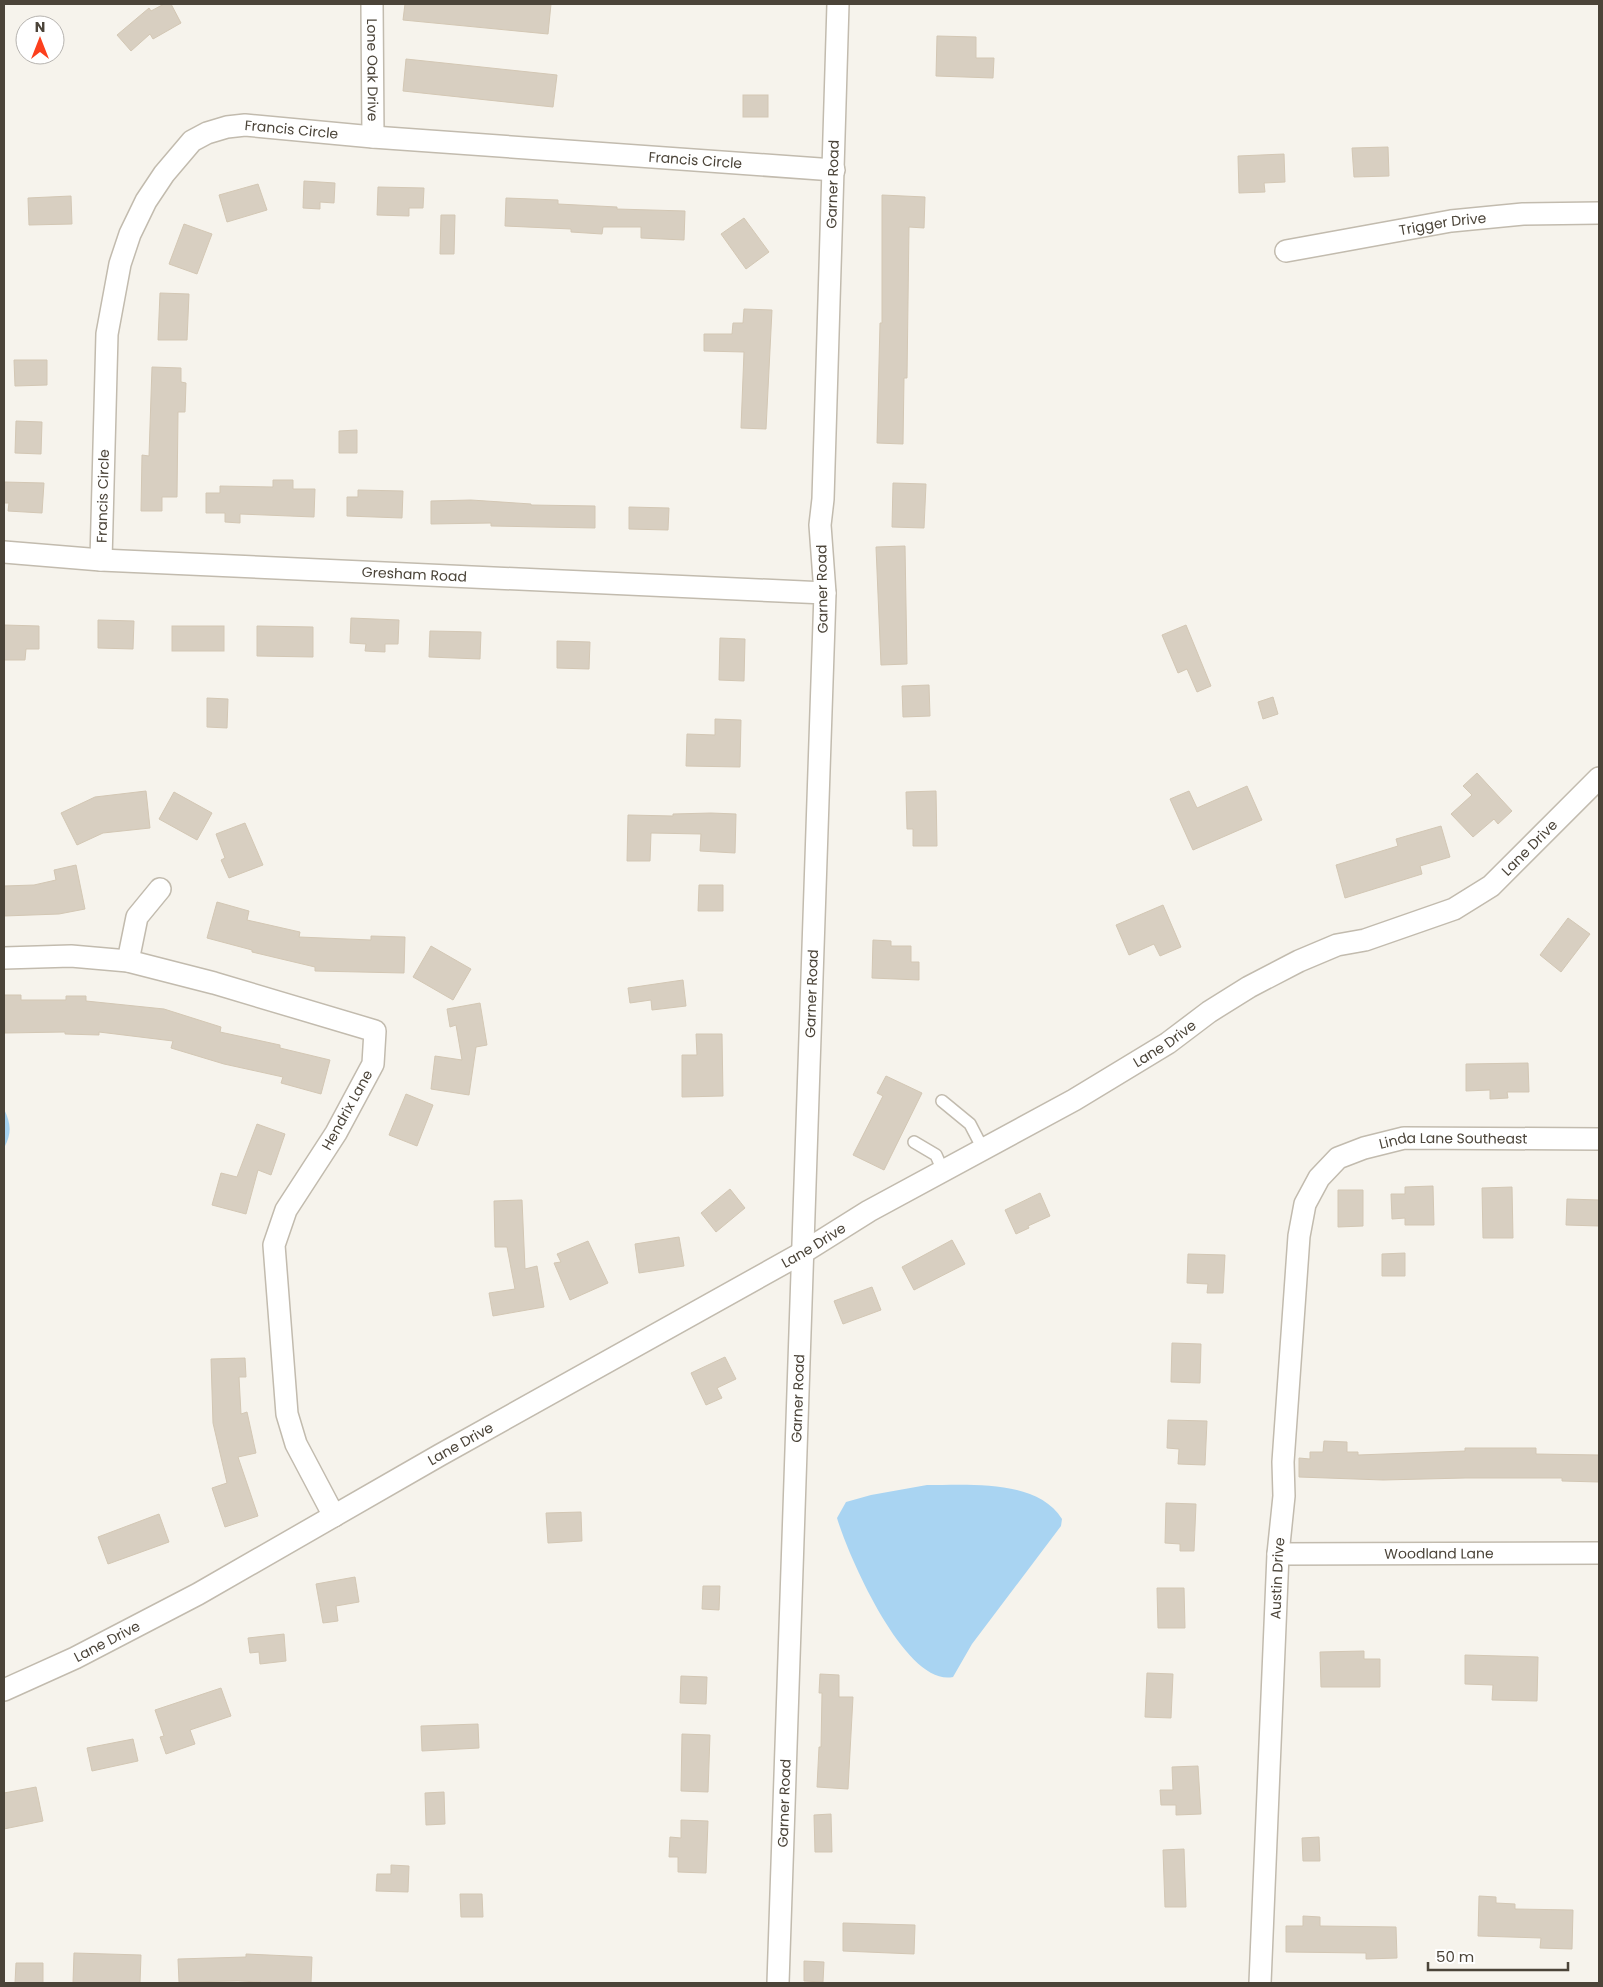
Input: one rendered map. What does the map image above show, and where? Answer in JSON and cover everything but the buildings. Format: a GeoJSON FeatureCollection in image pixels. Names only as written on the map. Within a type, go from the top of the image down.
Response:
{"type":"FeatureCollection","features":[{"type":"Feature","properties":{"kind":"street","name":"Lone Oak Drive"},"geometry":{"type":"LineString","coordinates":[[372,4],[373,137]]}},
{"type":"Feature","properties":{"kind":"street","name":"Garner Road"},"geometry":{"type":"LineString","coordinates":[[778,1983],[825,593],[820,525],[824,499],[838,4]]}},
{"type":"Feature","properties":{"kind":"street","name":"Francis Circle"},"geometry":{"type":"LineString","coordinates":[[101,560],[107,334],[120,264],[130,234],[146,201],[182,152],[192,141],[207,132],[245,125],[373,137],[834,170]]}},
{"type":"Feature","properties":{"kind":"street","name":"Trigger Drive"},"geometry":{"type":"LineString","coordinates":[[1286,251],[1451,221],[1523,214],[1599,213]]}},
{"type":"Feature","properties":{"kind":"street","name":"Gresham Road"},"geometry":{"type":"LineString","coordinates":[[4,552],[101,560],[825,593]]}},
{"type":"Feature","properties":{"kind":"street","name":"Lane Drive"},"geometry":{"type":"LineString","coordinates":[[4,1690],[75,1658],[180,1604],[802,1253],[869,1211],[1074,1100],[1168,1043],[1209,1012],[1299,961],[1337,946],[1365,940],[1454,909],[1491,886],[1599,778]]}},
{"type":"Feature","properties":{"kind":"street"},"geometry":{"type":"LineString","coordinates":[[128,961],[137,918],[160,888]]}},
{"type":"Feature","properties":{"kind":"street","name":"Hendrix Lane"},"geometry":{"type":"LineString","coordinates":[[4,958],[71,956],[128,961],[214,983],[375,1031],[373,1064],[336,1133],[286,1210],[274,1245],[287,1414],[296,1444],[334,1516]]}},
{"type":"Feature","properties":{"kind":"street","name":"Linda Lane Southeast"},"geometry":{"type":"LineString","coordinates":[[1319,1178],[1338,1158],[1364,1148],[1404,1138],[1599,1139]]}},
{"type":"Feature","properties":{"kind":"street","name":"Austin Drive"},"geometry":{"type":"LineString","coordinates":[[1260,1983],[1278,1554],[1284,1496],[1283,1462],[1299,1236],[1305,1204],[1319,1178]]}},
{"type":"Feature","properties":{"kind":"street","name":"Woodland Lane"},"geometry":{"type":"LineString","coordinates":[[1278,1554],[1599,1553]]}},
{"type":"Feature","properties":{"kind":"lane"},"geometry":{"type":"LineString","coordinates":[[942,1101],[970,1124],[983,1149]]}},
{"type":"Feature","properties":{"kind":"lane"},"geometry":{"type":"LineString","coordinates":[[914,1142],[936,1155],[943,1170]]}},
{"type":"Feature","properties":{"kind":"water"},"geometry":{"type":"Polygon","coordinates":[[[4,1109],[10,1128],[4,1148],[4,1109]]]}},
{"type":"Feature","properties":{"kind":"water"},"geometry":{"type":"Polygon","coordinates":[[[927,1485],[982,1485],[1019,1491],[1036,1497],[1051,1506],[1062,1519],[1061,1526],[972,1644],[953,1677],[935,1675],[916,1662],[898,1641],[866,1587],[853,1560],[837,1518],[846,1502],[871,1495],[927,1485]]]}}]}
